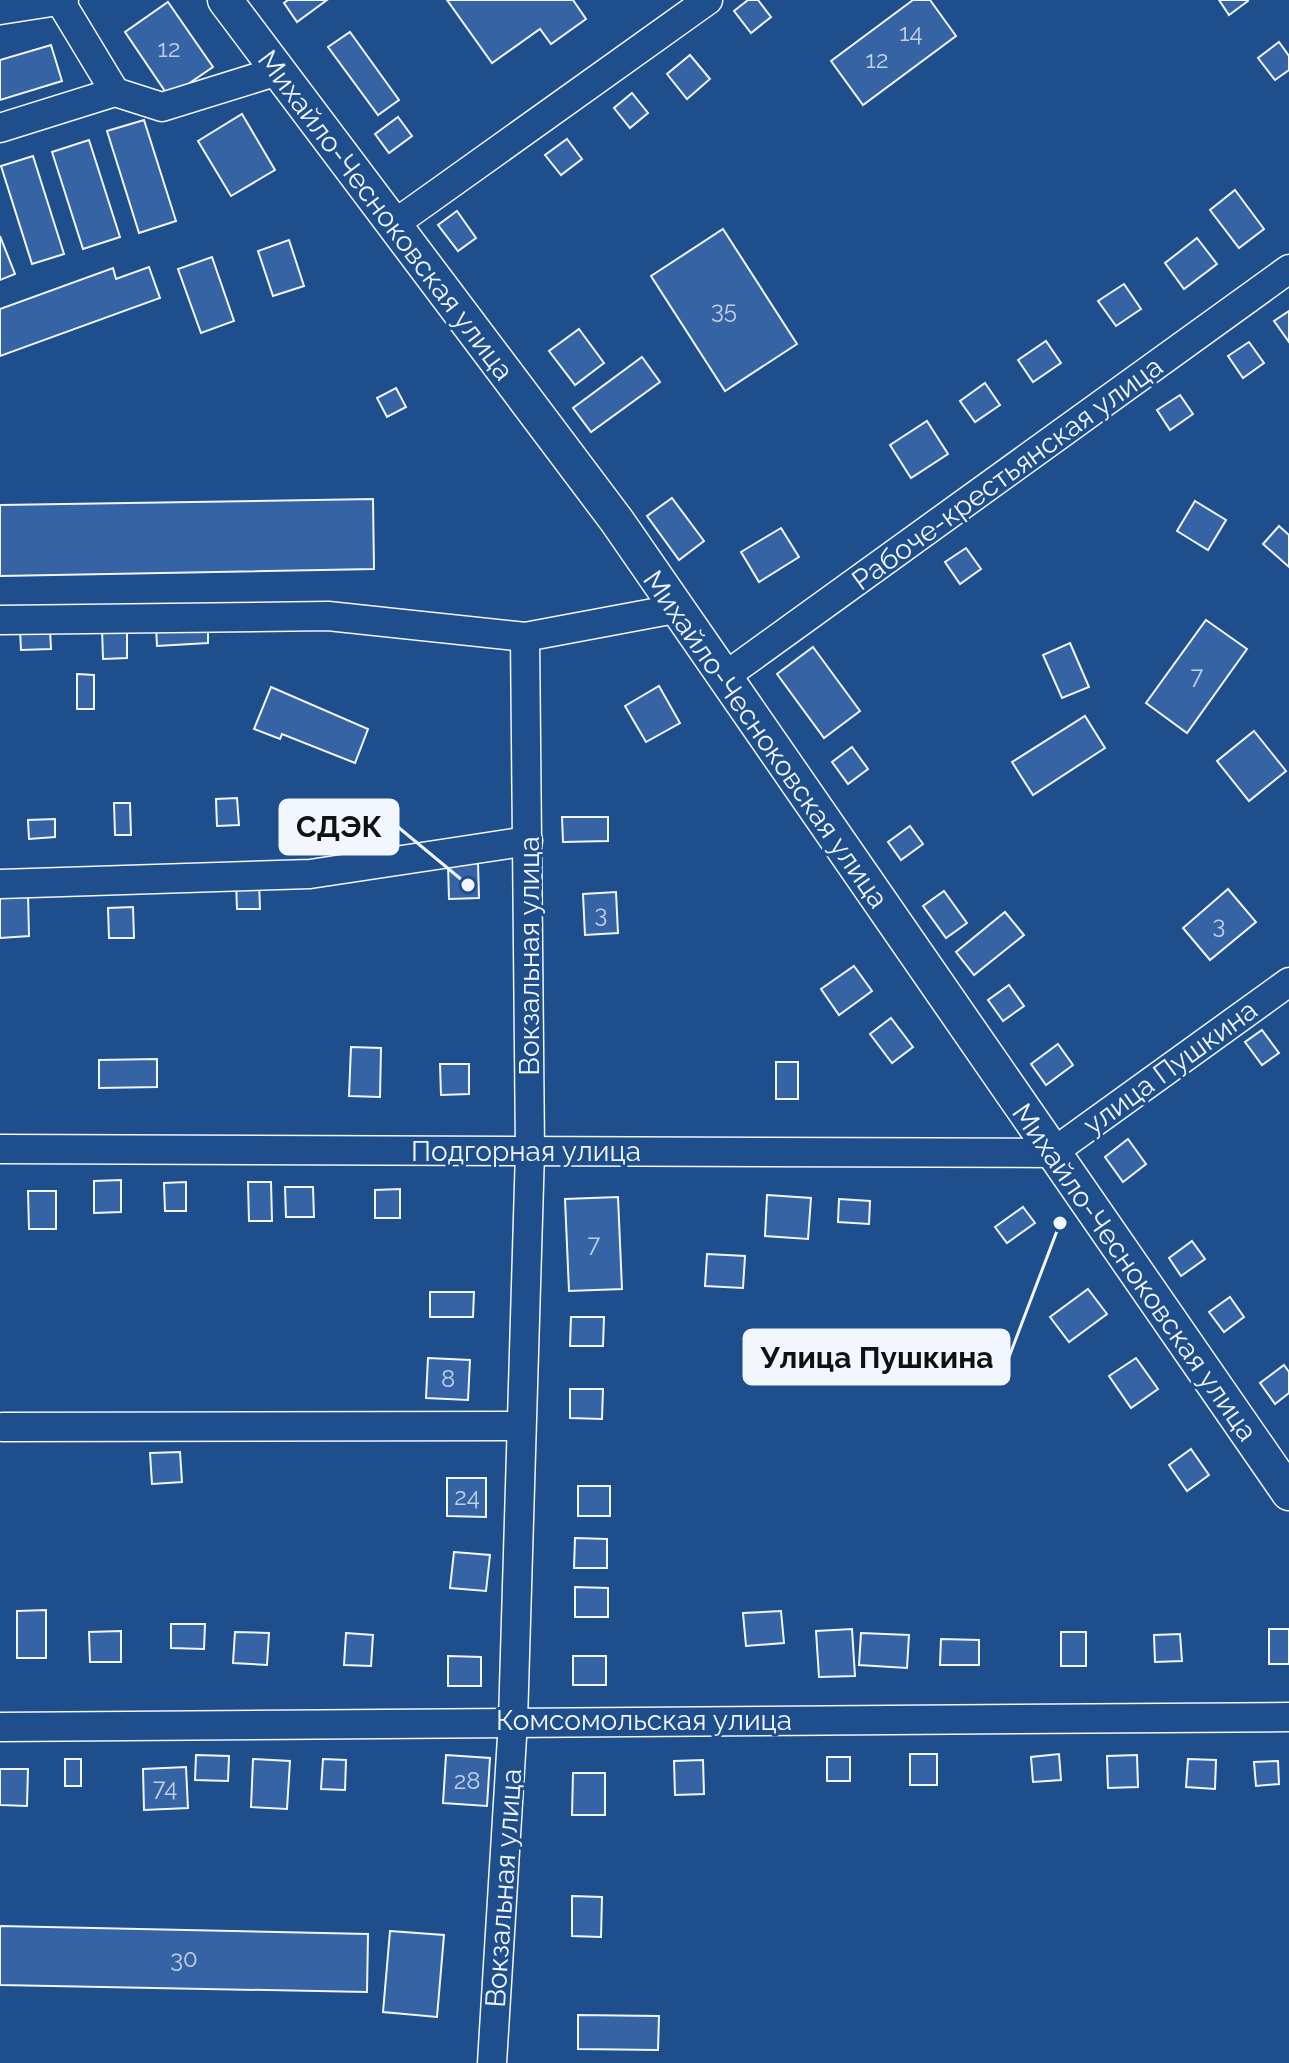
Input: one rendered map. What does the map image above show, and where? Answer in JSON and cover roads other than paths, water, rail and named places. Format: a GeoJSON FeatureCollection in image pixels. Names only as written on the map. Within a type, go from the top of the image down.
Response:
{"type":"FeatureCollection","features":[{"type":"Feature","properties":{"kind":"main road","name":"Михайло-Чесноковская улица"},"geometry":{"type":"LineString","coordinates":[[225,0],[617,521],[1289,1493]]}},
{"type":"Feature","properties":{"kind":"street"},"geometry":{"type":"LineString","coordinates":[[393,225],[708,0]]}},
{"type":"Feature","properties":{"kind":"street"},"geometry":{"type":"LineString","coordinates":[[0,10],[62,1],[115,92]]}},
{"type":"Feature","properties":{"kind":"street"},"geometry":{"type":"LineString","coordinates":[[0,128],[115,92],[162,107],[278,71]]}},
{"type":"Feature","properties":{"kind":"street","name":"Рабоче-крестьянская улица"},"geometry":{"type":"LineString","coordinates":[[724,677],[1289,269]]}},
{"type":"Feature","properties":{"kind":"street"},"geometry":{"type":"LineString","coordinates":[[0,620],[328,616],[525,637],[675,609]]}},
{"type":"Feature","properties":{"kind":"street","name":"Вокзальная улица"},"geometry":{"type":"LineString","coordinates":[[492,2063],[513,1721],[530,1151],[525,637]]}},
{"type":"Feature","properties":{"kind":"street"},"geometry":{"type":"LineString","coordinates":[[0,884],[310,874],[528,841]]}},
{"type":"Feature","properties":{"kind":"street","name":"улица Пушкина"},"geometry":{"type":"LineString","coordinates":[[1052,1153],[1289,982]]}},
{"type":"Feature","properties":{"kind":"street","name":"Подгорная улица"},"geometry":{"type":"LineString","coordinates":[[0,1149],[1052,1153]]}},
{"type":"Feature","properties":{"kind":"street"},"geometry":{"type":"LineString","coordinates":[[3,1427],[520,1426]]}},
{"type":"Feature","properties":{"kind":"street","name":"Комсомольская улица"},"geometry":{"type":"LineString","coordinates":[[0,1727],[1289,1717]]}},
{"type":"Feature","properties":{"kind":"place","name":"СДЭК"},"geometry":{"type":"Point","coordinates":[468,885]}},
{"type":"Feature","properties":{"kind":"place","name":"Улица Пушкина"},"geometry":{"type":"Point","coordinates":[1060,1223]}}]}
